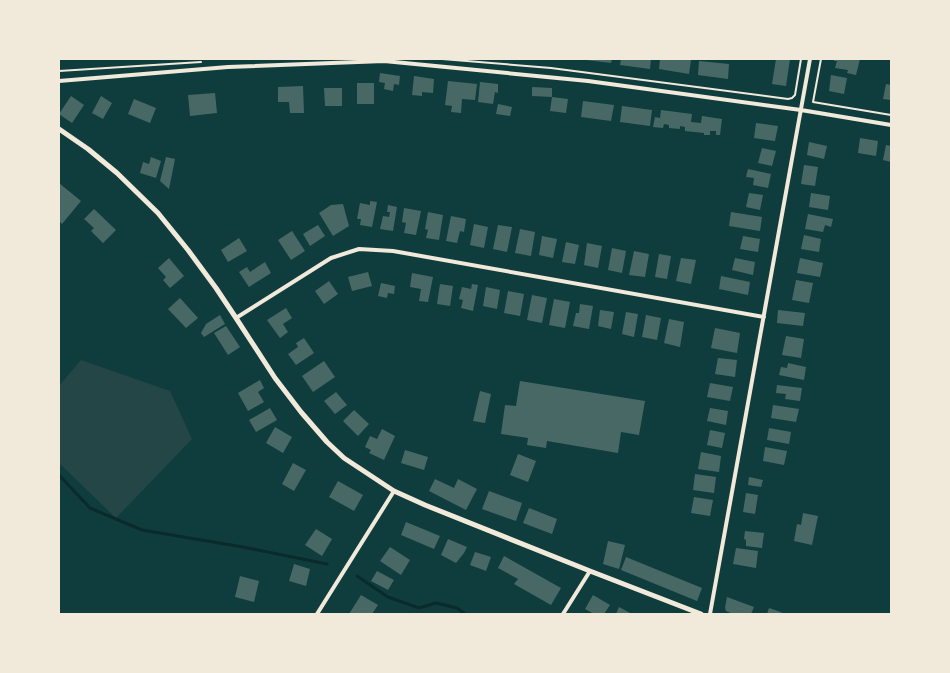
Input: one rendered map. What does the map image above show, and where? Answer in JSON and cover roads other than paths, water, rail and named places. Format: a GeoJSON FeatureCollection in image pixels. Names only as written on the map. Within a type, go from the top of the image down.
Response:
{"type":"FeatureCollection","features":[{"type":"Feature","properties":{"kind":"street"},"geometry":{"type":"LineString","coordinates":[[710,614],[810,59]]}},
{"type":"Feature","properties":{"kind":"street"},"geometry":{"type":"LineString","coordinates":[[59,81],[228,67],[384,60],[588,81],[801,110],[891,125]]}},
{"type":"Feature","properties":{"kind":"street"},"geometry":{"type":"LineString","coordinates":[[59,129],[88,149],[117,173],[158,213],[188,250],[275,378],[326,442],[344,458],[394,491],[424,505],[702,614]]}},
{"type":"Feature","properties":{"kind":"street"},"geometry":{"type":"LineString","coordinates":[[236,318],[331,258],[359,249],[393,251],[764,317]]}},
{"type":"Feature","properties":{"kind":"street"},"geometry":{"type":"LineString","coordinates":[[317,614],[394,491]]}},
{"type":"Feature","properties":{"kind":"street"},"geometry":{"type":"LineString","coordinates":[[563,614],[590,571]]}},
{"type":"Feature","properties":{"kind":"waterway"},"geometry":{"type":"LineString","coordinates":[[59,475],[90,508],[142,530],[243,547],[327,564]]}},
{"type":"Feature","properties":{"kind":"waterway"},"geometry":{"type":"LineString","coordinates":[[357,576],[388,597],[419,608],[436,603],[457,608],[465,614]]}}]}
